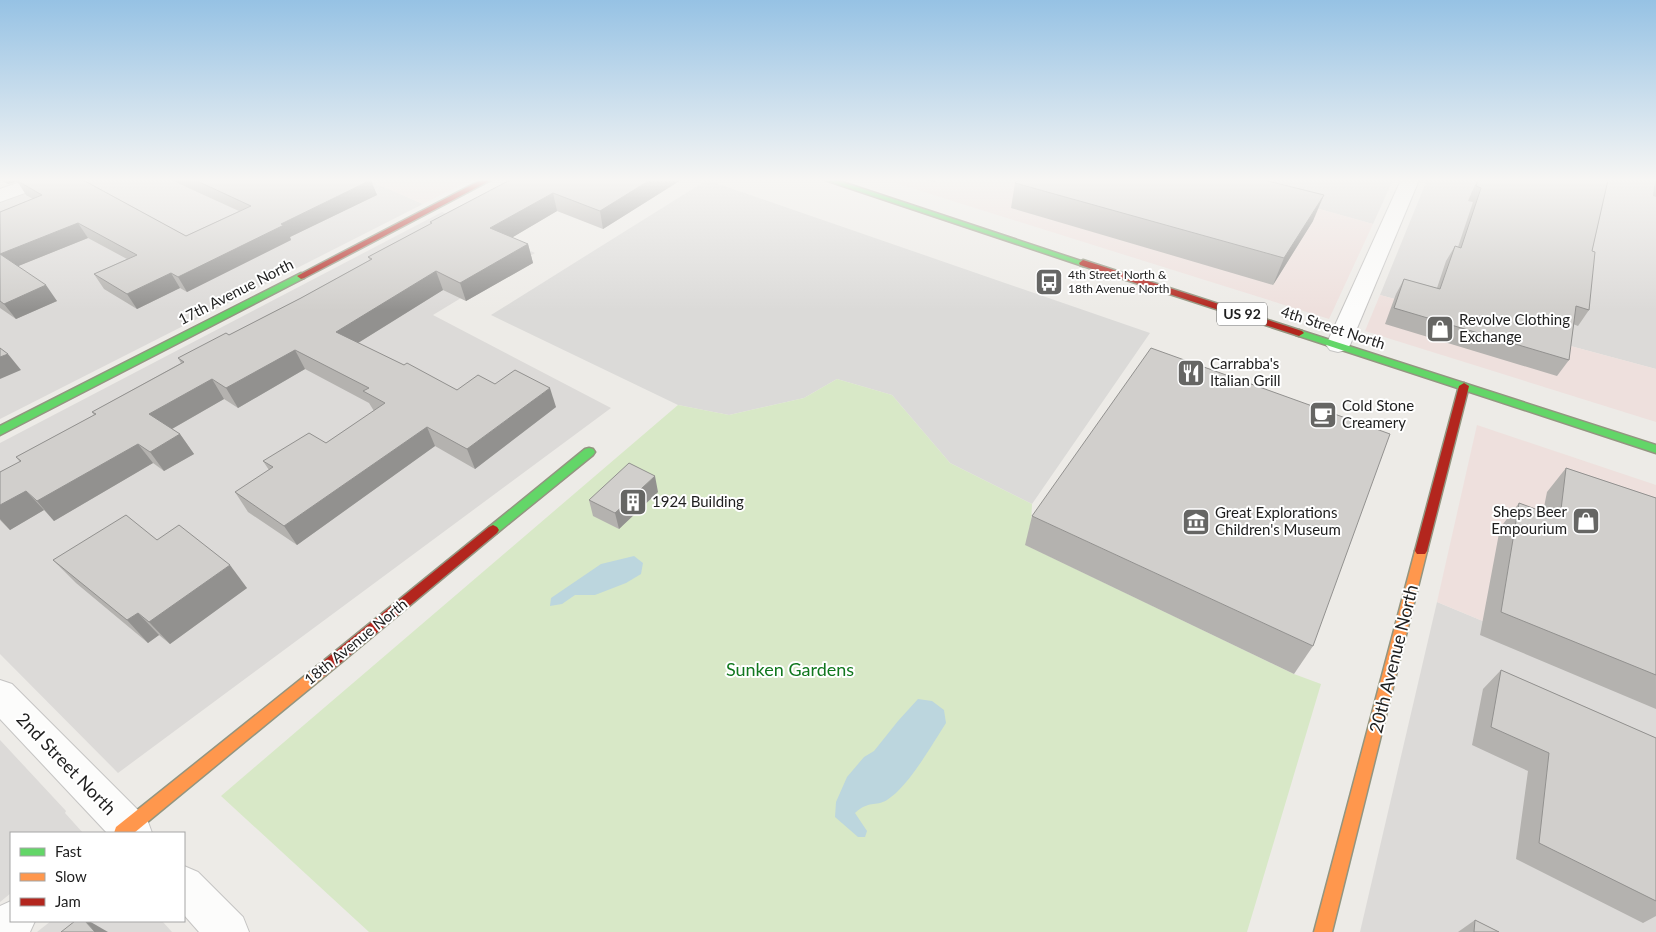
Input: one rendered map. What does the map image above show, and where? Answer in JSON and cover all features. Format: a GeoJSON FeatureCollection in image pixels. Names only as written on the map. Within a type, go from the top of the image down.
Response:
{"type":"FeatureCollection","features":[{"type":"Feature","properties":{"kind":"street","name":"17th Avenue North"},"geometry":{"type":"LineString","coordinates":[[0,431],[403,223]]}},
{"type":"Feature","properties":{"kind":"street","name":"4th Street North"},"geometry":{"type":"LineString","coordinates":[[962,223],[1656,449]]}},
{"type":"Feature","properties":{"kind":"street"},"geometry":{"type":"LineString","coordinates":[[1338,345],[1391,223]]}},
{"type":"Feature","properties":{"kind":"street","name":"20th Avenue North"},"geometry":{"type":"LineString","coordinates":[[1323,932],[1464,386]]}},
{"type":"Feature","properties":{"kind":"street","name":"18th Avenue North"},"geometry":{"type":"LineString","coordinates":[[127,832],[590,452]]}},
{"type":"Feature","properties":{"kind":"street","name":"2nd Street North"},"geometry":{"type":"LineString","coordinates":[[0,695],[127,832]]}},
{"type":"Feature","properties":{"kind":"street"},"geometry":{"type":"LineString","coordinates":[[185,887],[228,932]]}},
{"type":"Feature","properties":{"kind":"street"},"geometry":{"type":"LineString","coordinates":[[0,932],[13,922]]}},
{"type":"Feature","properties":{"kind":"shaded area"},"geometry":{"type":"Polygon","coordinates":[[[0,223],[385,223],[0,419],[0,223]]]}},
{"type":"Feature","properties":{"kind":"shaded area"},"geometry":{"type":"Polygon","coordinates":[[[420,223],[468,223],[535,253],[433,315],[611,408],[118,773],[0,654],[0,443],[420,223]]]}},
{"type":"Feature","properties":{"kind":"shaded area"},"geometry":{"type":"Polygon","coordinates":[[[637,223],[833,223],[1150,333],[1032,504],[950,463],[892,395],[837,379],[804,398],[729,415],[678,405],[491,315],[637,223]]]}},
{"type":"Feature","properties":{"kind":"shaded area"},"geometry":{"type":"Polygon","coordinates":[[[1025,223],[1373,224],[1329,319],[1025,223]]]}},
{"type":"Feature","properties":{"kind":"shaded area"},"geometry":{"type":"Polygon","coordinates":[[[1409,223],[1656,223],[1656,369],[1380,295],[1409,223]]]}},
{"type":"Feature","properties":{"kind":"shaded area"},"geometry":{"type":"Polygon","coordinates":[[[1380,295],[1656,369],[1656,422],[1365,331],[1380,295]]]}},
{"type":"Feature","properties":{"kind":"shaded area"},"geometry":{"type":"Polygon","coordinates":[[[1477,425],[1656,485],[1656,693],[1437,602],[1477,425]]]}},
{"type":"Feature","properties":{"kind":"shaded area"},"geometry":{"type":"Polygon","coordinates":[[[1437,602],[1656,693],[1656,932],[1360,932],[1437,602]]]}},
{"type":"Feature","properties":{"kind":"shaded area"},"geometry":{"type":"Polygon","coordinates":[[[0,740],[66,811],[65,813],[82,832],[10,832],[10,894],[0,902],[0,740]]]}},
{"type":"Feature","properties":{"kind":"shaded area"},"geometry":{"type":"Polygon","coordinates":[[[50,922],[163,922],[172,932],[37,932],[50,922]]]}},
{"type":"Feature","properties":{"kind":"green space","name":"Sunken Gardens"},"geometry":{"type":"Polygon","coordinates":[[[837,379],[892,395],[950,463],[1032,504],[1030,547],[1294,674],[1321,684],[1247,932],[369,932],[221,796],[678,405],[729,415],[804,398],[837,379]]]}},
{"type":"Feature","properties":{"kind":"water"},"geometry":{"type":"Polygon","coordinates":[[[634,556],[643,563],[641,574],[626,583],[595,595],[575,595],[562,604],[550,606],[551,598],[601,564],[634,556]]]}},
{"type":"Feature","properties":{"kind":"water"},"geometry":{"type":"Polygon","coordinates":[[[918,699],[932,701],[944,710],[946,723],[919,765],[895,794],[887,800],[864,806],[855,813],[867,831],[865,837],[858,837],[835,817],[836,802],[847,777],[864,757],[874,751],[918,699]]]}},
{"type":"Feature","properties":{"kind":"building"},"geometry":{"type":"Polygon","coordinates":[[[0,223],[77,223],[0,254],[0,223]]]}},
{"type":"Feature","properties":{"kind":"building"},"geometry":{"type":"Polygon","coordinates":[[[79,223],[163,223],[186,236],[213,223],[284,225],[178,277],[171,273],[127,294],[94,274],[137,255],[79,223]]]}},
{"type":"Feature","properties":{"kind":"building"},"geometry":{"type":"Polygon","coordinates":[[[431,223],[498,223],[490,228],[528,244],[460,283],[436,271],[336,332],[404,365],[407,363],[457,390],[478,375],[495,384],[515,370],[550,388],[467,449],[427,427],[284,526],[235,492],[273,467],[263,461],[309,433],[326,443],[385,403],[363,391],[369,388],[295,350],[226,388],[212,379],[149,414],[180,434],[150,452],[138,444],[37,501],[26,491],[0,505],[0,472],[21,461],[16,457],[96,414],[92,412],[184,362],[178,358],[226,333],[229,335],[301,298],[372,259],[368,257],[431,223]]]}},
{"type":"Feature","properties":{"kind":"building"},"geometry":{"type":"Polygon","coordinates":[[[1160,223],[1306,223],[1284,258],[1160,223]]]}},
{"type":"Feature","properties":{"kind":"building"},"geometry":{"type":"Polygon","coordinates":[[[1469,223],[1598,223],[1592,251],[1595,252],[1589,310],[1576,306],[1569,360],[1394,308],[1404,279],[1440,289],[1455,246],[1461,248],[1469,223]]]}},
{"type":"Feature","properties":{"kind":"building"},"geometry":{"type":"Polygon","coordinates":[[[0,254],[46,285],[4,304],[0,301],[0,254]]]}},
{"type":"Feature","properties":{"kind":"building"},"geometry":{"type":"Polygon","coordinates":[[[0,348],[8,354],[0,357],[0,348]]]}},
{"type":"Feature","properties":{"kind":"building","name":"Great Explorations Children's Museum"},"geometry":{"type":"Polygon","coordinates":[[[1151,348],[1390,434],[1313,646],[1032,516],[1151,348]]]}},
{"type":"Feature","properties":{"kind":"building"},"geometry":{"type":"Polygon","coordinates":[[[629,463],[655,476],[615,513],[589,500],[629,463]]]}},
{"type":"Feature","properties":{"kind":"building"},"geometry":{"type":"Polygon","coordinates":[[[1566,468],[1656,498],[1656,675],[1501,612],[1519,503],[1560,518],[1566,468]]]}},
{"type":"Feature","properties":{"kind":"building"},"geometry":{"type":"Polygon","coordinates":[[[126,515],[157,540],[179,525],[230,565],[149,622],[138,613],[127,620],[53,560],[126,515]]]}},
{"type":"Feature","properties":{"kind":"building"},"geometry":{"type":"Polygon","coordinates":[[[1501,670],[1656,738],[1656,901],[1539,843],[1549,753],[1491,727],[1501,670]]]}},
{"type":"Feature","properties":{"kind":"building"},"geometry":{"type":"Polygon","coordinates":[[[1475,920],[1499,932],[1474,932],[1475,920]]]}},
{"type":"Feature","properties":{"kind":"building"},"geometry":{"type":"Polygon","coordinates":[[[74,922],[86,922],[95,932],[61,932],[74,922]]]}},
{"type":"Feature","properties":{"kind":"traffic: fast"},"geometry":{"type":"LineString","coordinates":[[962,223],[1083,263]]}},
{"type":"Feature","properties":{"kind":"traffic: fast"},"geometry":{"type":"LineString","coordinates":[[0,431],[301,276]]}},
{"type":"Feature","properties":{"kind":"traffic: fast"},"geometry":{"type":"LineString","coordinates":[[1299,333],[1656,449]]}},
{"type":"Feature","properties":{"kind":"traffic: fast"},"geometry":{"type":"LineString","coordinates":[[493,530],[589,452]]}},
{"type":"Feature","properties":{"kind":"traffic: slow"},"geometry":{"type":"LineString","coordinates":[[1323,932],[1421,551]]}},
{"type":"Feature","properties":{"kind":"traffic: slow"},"geometry":{"type":"LineString","coordinates":[[123,832],[321,671]]}},
{"type":"Feature","properties":{"kind":"traffic: jam"},"geometry":{"type":"LineString","coordinates":[[301,276],[403,223]]}},
{"type":"Feature","properties":{"kind":"traffic: jam"},"geometry":{"type":"LineString","coordinates":[[1083,263],[1299,333]]}},
{"type":"Feature","properties":{"kind":"traffic: jam"},"geometry":{"type":"LineString","coordinates":[[1421,551],[1464,386]]}},
{"type":"Feature","properties":{"kind":"traffic: jam"},"geometry":{"type":"LineString","coordinates":[[321,671],[493,530]]}},
{"type":"Feature","properties":{"kind":"place","name":"4th Street North & 18th Avenue North"},"geometry":{"type":"Point","coordinates":[1049,282]}},
{"type":"Feature","properties":{"kind":"place","name":"Revolve Clothing Exchange"},"geometry":{"type":"Point","coordinates":[1440,329]}},
{"type":"Feature","properties":{"kind":"place","name":"Carrabba's Italian Grill"},"geometry":{"type":"Point","coordinates":[1191,373]}},
{"type":"Feature","properties":{"kind":"place","name":"Cold Stone Creamery"},"geometry":{"type":"Point","coordinates":[1323,415]}},
{"type":"Feature","properties":{"kind":"place","name":"1924 Building"},"geometry":{"type":"Point","coordinates":[633,502]}},
{"type":"Feature","properties":{"kind":"place","name":"Sheps Beer Empourium"},"geometry":{"type":"Point","coordinates":[1586,521]}},
{"type":"Feature","properties":{"kind":"place","name":"Great Explorations Children's Museum"},"geometry":{"type":"Point","coordinates":[1196,522]}}]}
